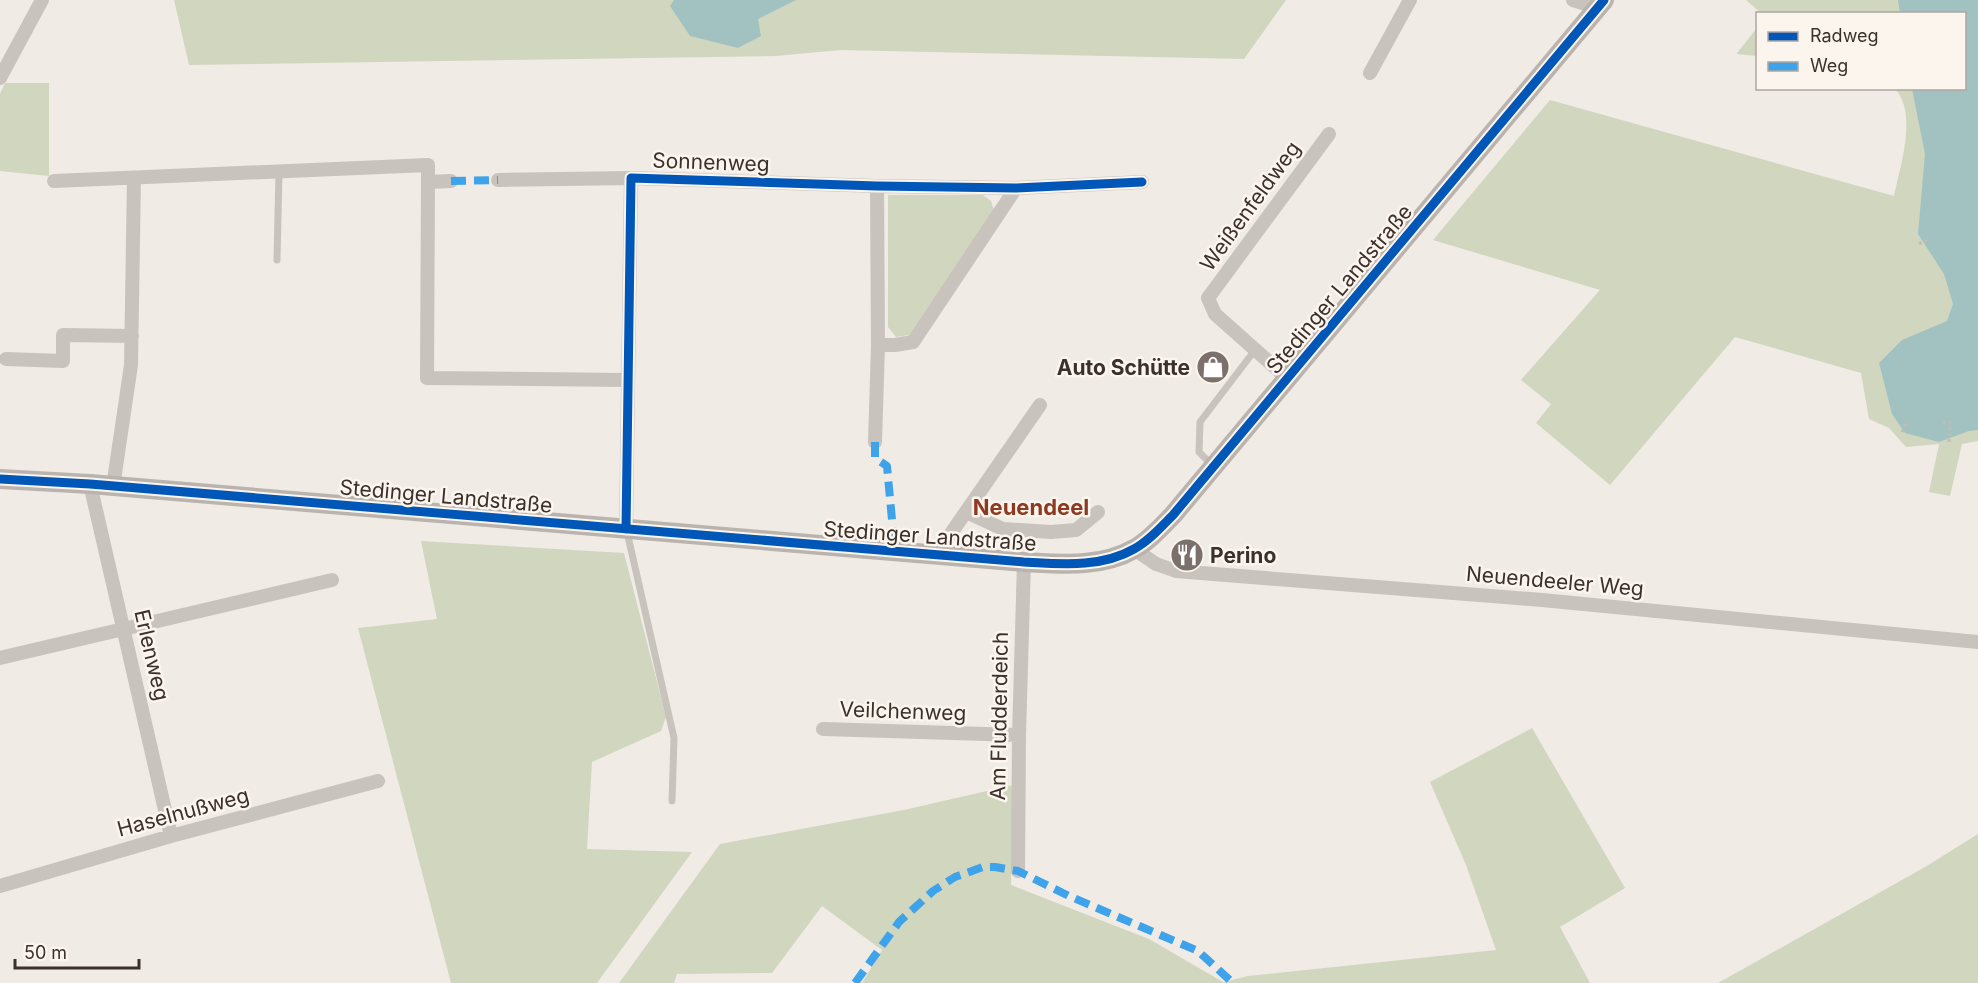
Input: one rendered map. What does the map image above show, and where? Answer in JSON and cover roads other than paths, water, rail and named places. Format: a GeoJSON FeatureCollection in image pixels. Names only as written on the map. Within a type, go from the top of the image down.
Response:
{"type":"FeatureCollection","features":[{"type":"Feature","properties":{"kind":"main road","name":"Stedinger Landstraße"},"geometry":{"type":"LineString","coordinates":[[0,479],[90,484],[1024,562],[1087,564],[1111,558],[1134,549],[1173,515],[1601,4]]}},
{"type":"Feature","properties":{"kind":"street"},"geometry":{"type":"LineString","coordinates":[[0,78],[42,0]]}},
{"type":"Feature","properties":{"kind":"street"},"geometry":{"type":"LineString","coordinates":[[1370,73],[1410,0]]}},
{"type":"Feature","properties":{"kind":"street"},"geometry":{"type":"LineString","coordinates":[[1573,0],[1601,4]]}},
{"type":"Feature","properties":{"kind":"street","name":"Weißenfeldweg"},"geometry":{"type":"LineString","coordinates":[[1287,378],[1215,314],[1208,298],[1329,134]]}},
{"type":"Feature","properties":{"kind":"street"},"geometry":{"type":"LineString","coordinates":[[54,181],[428,165],[427,378],[628,380]]}},
{"type":"Feature","properties":{"kind":"street","name":"Sonnenweg"},"geometry":{"type":"LineString","coordinates":[[626,530],[631,177]]}},
{"type":"Feature","properties":{"kind":"street","name":"Sonnenweg"},"geometry":{"type":"LineString","coordinates":[[498,180],[631,177],[877,186],[1016,188],[1142,182]]}},
{"type":"Feature","properties":{"kind":"street"},"geometry":{"type":"LineString","coordinates":[[113,487],[131,365],[134,178]]}},
{"type":"Feature","properties":{"kind":"street"},"geometry":{"type":"LineString","coordinates":[[428,182],[451,181]]}},
{"type":"Feature","properties":{"kind":"street"},"geometry":{"type":"LineString","coordinates":[[875,442],[878,345],[877,186]]}},
{"type":"Feature","properties":{"kind":"street"},"geometry":{"type":"LineString","coordinates":[[878,345],[913,342],[1016,188]]}},
{"type":"Feature","properties":{"kind":"street"},"geometry":{"type":"LineString","coordinates":[[6,359],[63,360],[63,335],[132,336]]}},
{"type":"Feature","properties":{"kind":"street"},"geometry":{"type":"LineString","coordinates":[[936,555],[1040,405]]}},
{"type":"Feature","properties":{"kind":"street","name":"Erlenweg"},"geometry":{"type":"LineString","coordinates":[[90,484],[171,836]]}},
{"type":"Feature","properties":{"kind":"street"},"geometry":{"type":"LineString","coordinates":[[966,512],[1003,529],[1051,532],[1076,530],[1098,512]]}},
{"type":"Feature","properties":{"kind":"street","name":"Neuendeeler Weg"},"geometry":{"type":"LineString","coordinates":[[1134,549],[1156,564],[1176,571],[1542,600],[1978,642]]}},
{"type":"Feature","properties":{"kind":"street","name":"Am Fludderdeich"},"geometry":{"type":"LineString","coordinates":[[1018,871],[1024,562]]}},
{"type":"Feature","properties":{"kind":"street"},"geometry":{"type":"LineString","coordinates":[[0,658],[332,580]]}},
{"type":"Feature","properties":{"kind":"street","name":"Veilchenweg"},"geometry":{"type":"LineString","coordinates":[[822,729],[1019,735]]}},
{"type":"Feature","properties":{"kind":"street","name":"Haselnußweg"},"geometry":{"type":"LineString","coordinates":[[0,885],[171,836],[378,781]]}},
{"type":"Feature","properties":{"kind":"lane"},"geometry":{"type":"LineString","coordinates":[[277,260],[279,171]]}},
{"type":"Feature","properties":{"kind":"lane"},"geometry":{"type":"LineString","coordinates":[[1213,467],[1198,452],[1200,422],[1255,350]]}},
{"type":"Feature","properties":{"kind":"lane"},"geometry":{"type":"LineString","coordinates":[[626,530],[674,738],[672,801]]}},
{"type":"Feature","properties":{"kind":"water"},"geometry":{"type":"Polygon","coordinates":[[[674,0],[796,0],[758,19],[761,36],[738,48],[690,36],[670,6],[674,0]]]}},
{"type":"Feature","properties":{"kind":"water"},"geometry":{"type":"Polygon","coordinates":[[[1898,0],[1978,0],[1978,430],[1939,442],[1905,433],[1892,414],[1879,363],[1902,340],[1947,321],[1953,304],[1944,274],[1918,234],[1925,154],[1912,90],[1966,90],[1966,12],[1900,12],[1898,0]]]}},
{"type":"Feature","properties":{"kind":"place","name":"Auto Schütte"},"geometry":{"type":"Point","coordinates":[1213,367]}},
{"type":"Feature","properties":{"kind":"place","name":"Perino"},"geometry":{"type":"Point","coordinates":[1187,555]}},
{"type":"Feature","properties":{"kind":"district","name":"Neuendeel"},"geometry":{"type":"Point","coordinates":[1031,507]}}]}
